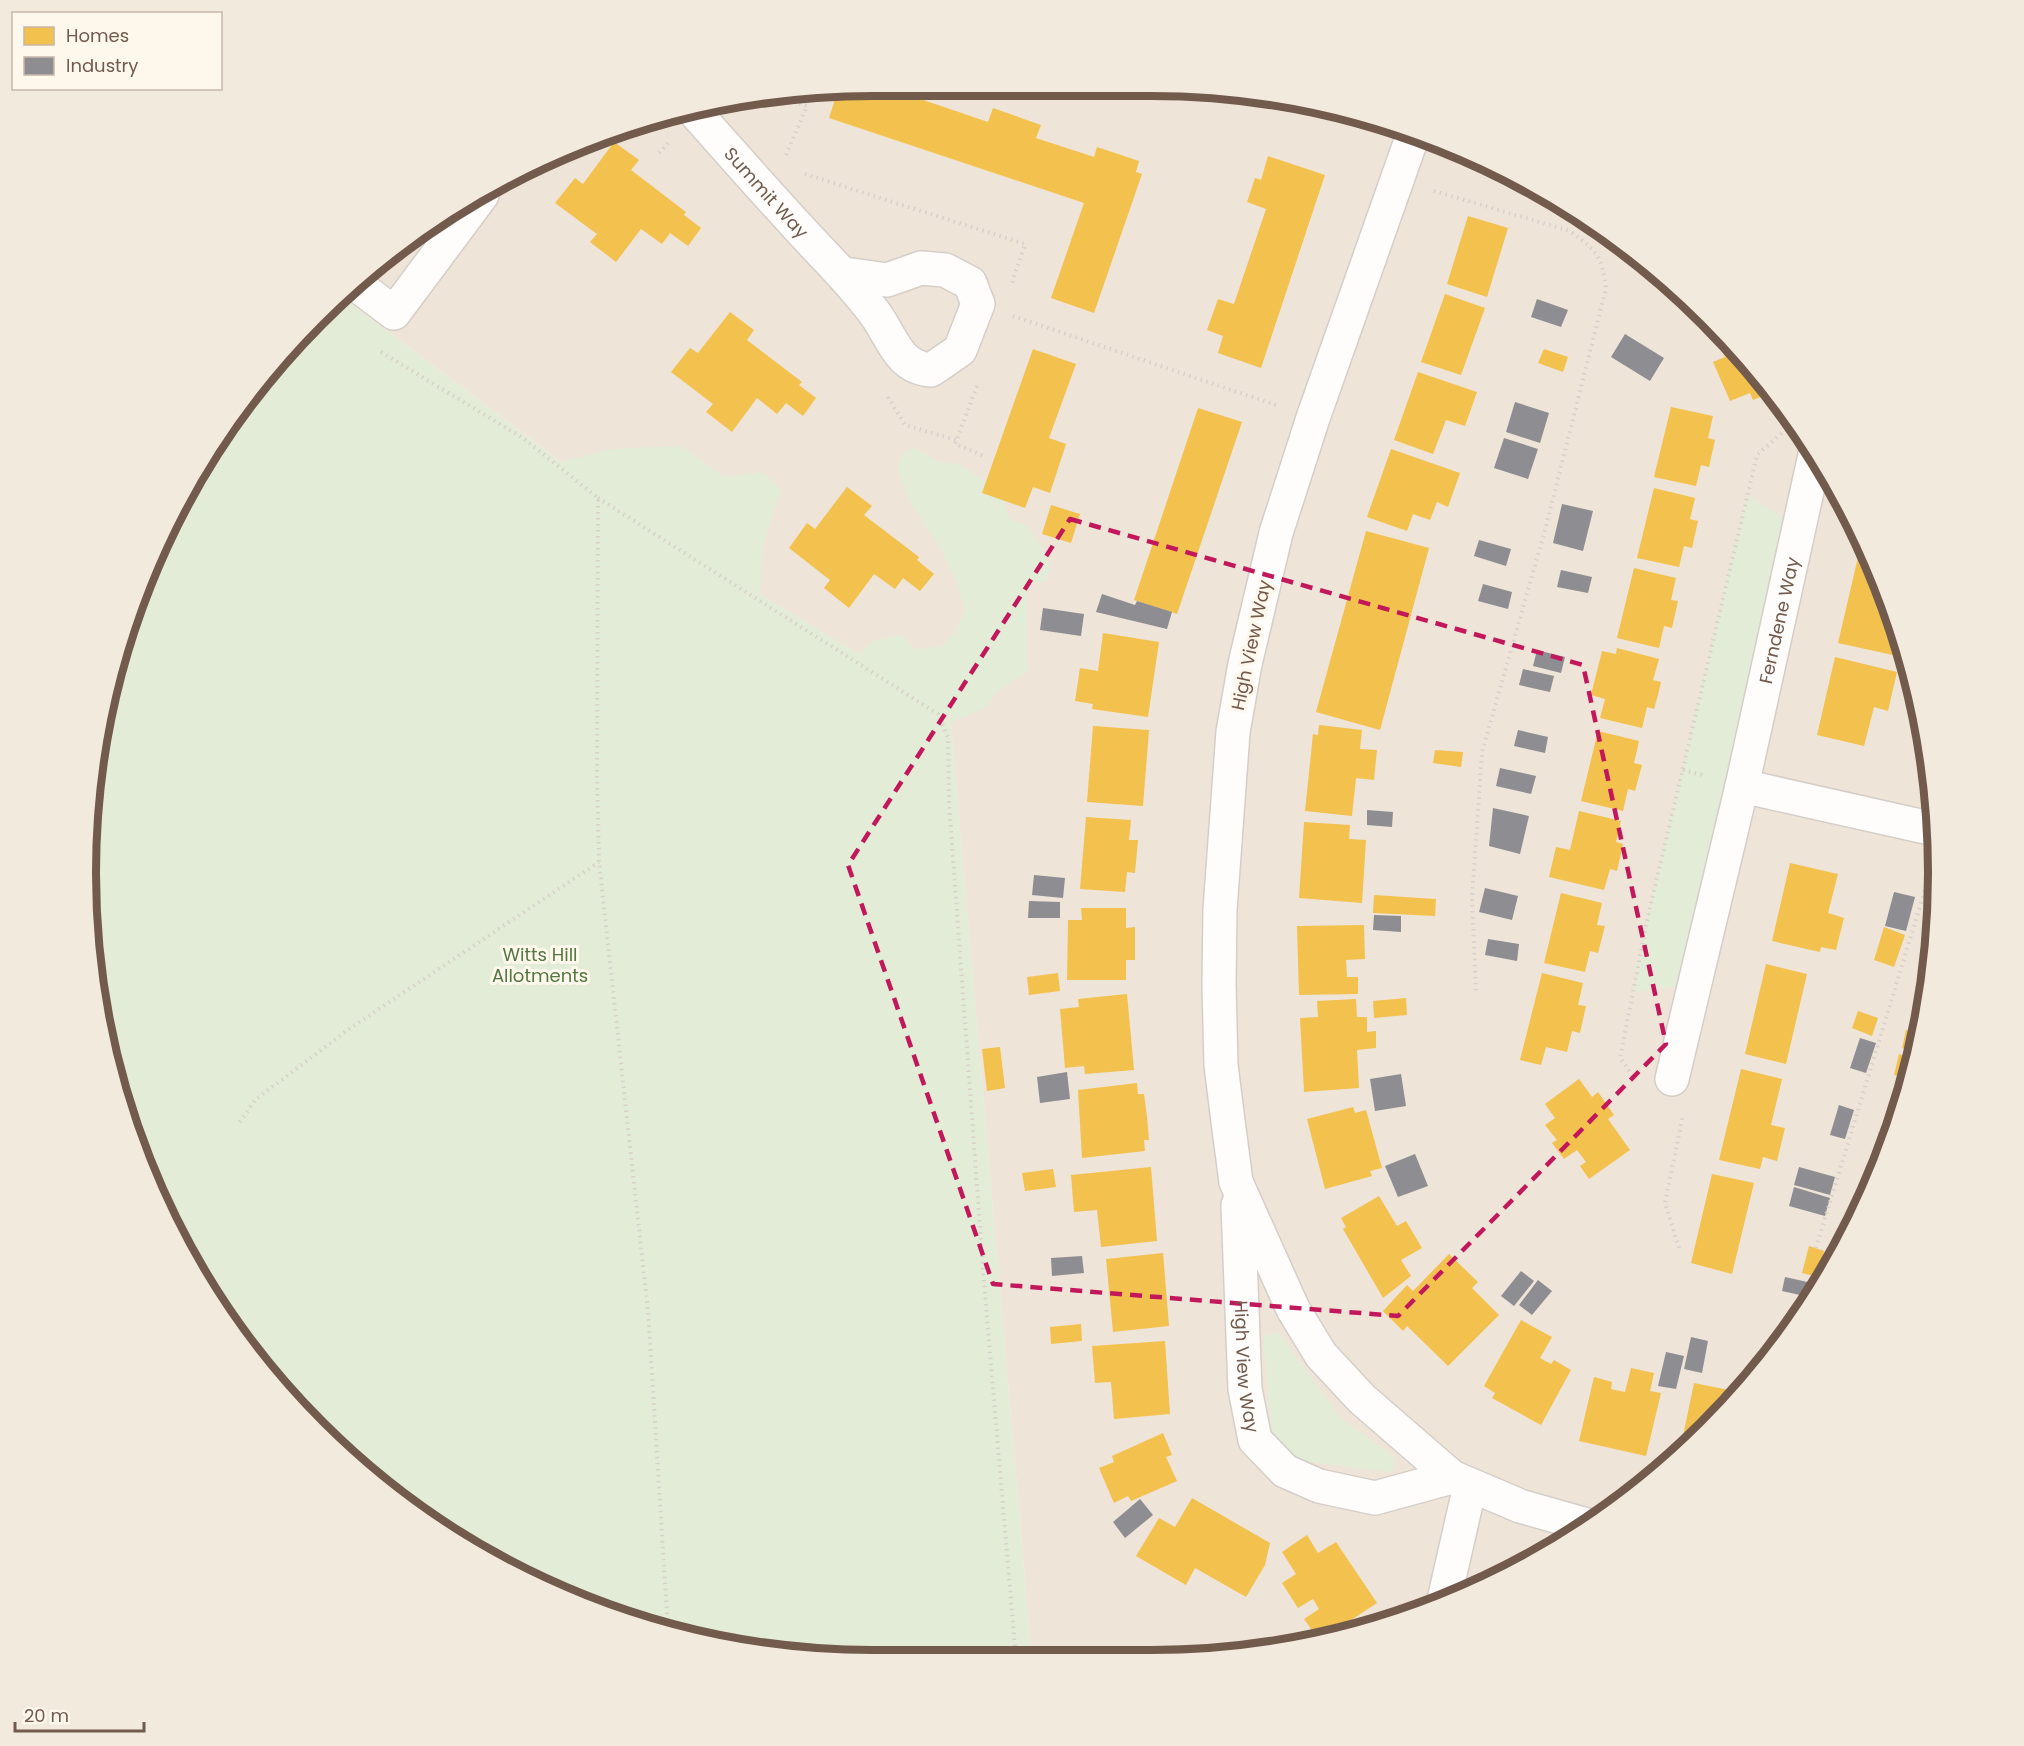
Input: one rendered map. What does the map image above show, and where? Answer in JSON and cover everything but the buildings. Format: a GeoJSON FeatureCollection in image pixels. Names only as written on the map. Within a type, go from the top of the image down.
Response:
{"type":"FeatureCollection","features":[{"type":"Feature","properties":{"kind":"street","name":"Summit Way"},"geometry":{"type":"LineString","coordinates":[[698,116],[829,260],[845,274],[882,323],[902,356],[915,368],[931,370],[960,350],[969,332],[990,308]]}},
{"type":"Feature","properties":{"kind":"street","name":"High View Way"},"geometry":{"type":"LineString","coordinates":[[1411,141],[1399,181],[1313,418],[1276,533],[1245,664],[1231,744],[1226,800],[1219,985],[1221,1065],[1241,1240],[1245,1389],[1255,1440],[1285,1471],[1319,1486],[1375,1498],[1461,1481]]}},
{"type":"Feature","properties":{"kind":"street"},"geometry":{"type":"LineString","coordinates":[[362,289],[394,313],[473,207]]}},
{"type":"Feature","properties":{"kind":"street"},"geometry":{"type":"LineString","coordinates":[[845,274],[887,280],[921,268],[945,270],[970,283],[990,308]]}},
{"type":"Feature","properties":{"kind":"street","name":"Ferndene Way"},"geometry":{"type":"LineString","coordinates":[[1672,1079],[1742,786],[1813,466]]}},
{"type":"Feature","properties":{"kind":"street"},"geometry":{"type":"LineString","coordinates":[[1742,786],[1926,827]]}},
{"type":"Feature","properties":{"kind":"street","name":"High View Way"},"geometry":{"type":"LineString","coordinates":[[1236,1182],[1293,1309],[1321,1355],[1362,1399],[1461,1481],[1520,1506],[1578,1522]]}},
{"type":"Feature","properties":{"kind":"street"},"geometry":{"type":"LineString","coordinates":[[1445,1592],[1461,1481]]}},
{"type":"Feature","properties":{"kind":"path"},"geometry":{"type":"LineString","coordinates":[[782,166],[807,106],[792,101]]}},
{"type":"Feature","properties":{"kind":"path"},"geometry":{"type":"LineString","coordinates":[[804,174],[1025,244],[990,308],[1313,418]]}},
{"type":"Feature","properties":{"kind":"path"},"geometry":{"type":"LineString","coordinates":[[1399,181],[1570,231],[1588,244],[1603,263],[1606,288],[1545,530],[1482,752],[1472,899],[1476,992]]}},
{"type":"Feature","properties":{"kind":"path"},"geometry":{"type":"LineString","coordinates":[[381,352],[523,438],[598,498],[938,714],[948,738],[949,803],[981,1246],[1015,1650]]}},
{"type":"Feature","properties":{"kind":"path"},"geometry":{"type":"LineString","coordinates":[[981,376],[955,444],[984,456]]}},
{"type":"Feature","properties":{"kind":"path"},"geometry":{"type":"LineString","coordinates":[[1639,1085],[1620,1058],[1648,916],[1757,455],[1778,434],[1787,432]]}},
{"type":"Feature","properties":{"kind":"path"},"geometry":{"type":"LineString","coordinates":[[598,498],[599,862],[648,1311],[668,1623]]}},
{"type":"Feature","properties":{"kind":"path"},"geometry":{"type":"LineString","coordinates":[[240,1122],[255,1100],[349,1029],[599,862]]}},
{"type":"Feature","properties":{"kind":"path"},"geometry":{"type":"LineString","coordinates":[[1816,1248],[1928,882]]}},
{"type":"Feature","properties":{"kind":"path"},"geometry":{"type":"LineString","coordinates":[[1672,1079],[1688,1094],[1665,1203],[1679,1248]]}},
{"type":"Feature","properties":{"kind":"highlighted area"},"geometry":{"type":"Polygon","coordinates":[[[1070,519],[1583,665],[1666,1044],[1398,1316],[993,1284],[848,865],[1070,519]]]}},
{"type":"Feature","properties":{"kind":"shaded area"},"geometry":{"type":"Polygon","coordinates":[[[1151,96],[1202,98],[1303,111],[1352,122],[1401,137],[1495,176],[1583,227],[1663,289],[1700,324],[1735,361],[1797,441],[1848,529],[1869,576],[1902,672],[1913,721],[1926,822],[1928,873],[1926,924],[1913,1025],[1902,1074],[1869,1170],[1824,1262],[1797,1305],[1735,1385],[1663,1457],[1583,1519],[1495,1570],[1401,1609],[1352,1624],[1303,1635],[1202,1648],[1031,1650],[950,711],[640,521],[348,301],[400,257],[441,227],[484,200],[529,176],[623,137],[672,122],[721,111],[822,98],[1151,96]]]}},
{"type":"Feature","properties":{"kind":"green space","name":"Witts Hill Allotments"},"geometry":{"type":"Polygon","coordinates":[[[348,301],[561,462],[613,449],[682,446],[724,477],[763,472],[781,490],[763,546],[760,594],[859,654],[874,640],[902,635],[915,649],[942,646],[957,629],[965,610],[957,582],[942,552],[907,496],[897,469],[903,452],[914,447],[937,461],[959,464],[986,482],[1003,500],[1009,518],[1029,527],[1051,564],[1046,581],[1027,585],[1028,671],[997,692],[986,708],[951,722],[1031,1650],[822,1648],[721,1635],[672,1624],[623,1609],[529,1570],[441,1519],[400,1489],[361,1457],[289,1385],[227,1305],[200,1262],[176,1217],[137,1123],[122,1074],[103,974],[96,873],[98,822],[111,721],[122,672],[137,623],[176,529],[227,441],[257,400],[289,361],[348,301]]]}},
{"type":"Feature","properties":{"kind":"green space"},"geometry":{"type":"Polygon","coordinates":[[[1747,495],[1799,528],[1695,984],[1634,992],[1648,916],[1747,495]]]}},
{"type":"Feature","properties":{"kind":"green space"},"geometry":{"type":"Polygon","coordinates":[[[1279,1333],[1341,1418],[1396,1458],[1392,1472],[1300,1461],[1272,1433],[1263,1335],[1279,1333]]]}}]}
